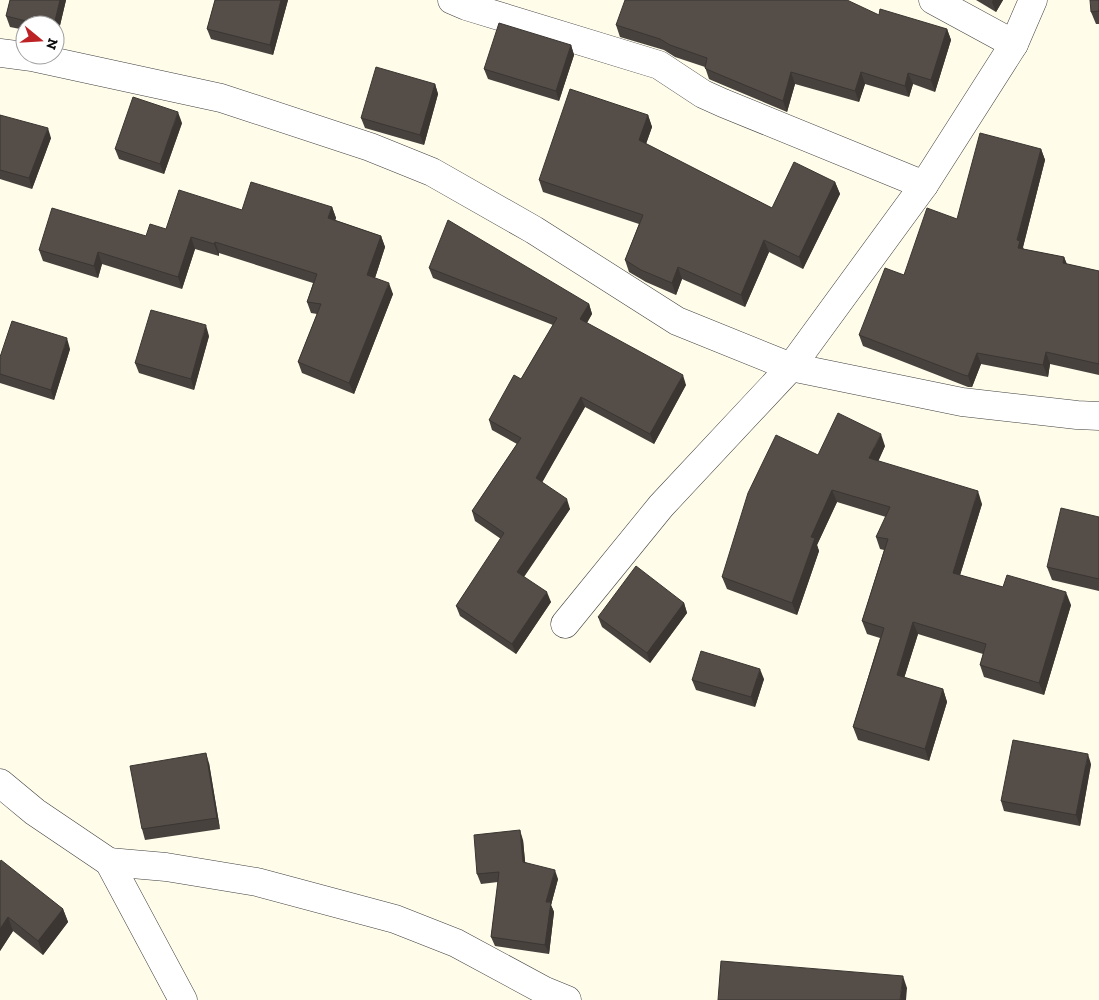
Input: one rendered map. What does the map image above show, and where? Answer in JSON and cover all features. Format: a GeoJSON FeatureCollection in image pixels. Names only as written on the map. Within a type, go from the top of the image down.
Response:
{"type":"FeatureCollection","features":[{"type":"Feature","properties":{"kind":"street"},"geometry":{"type":"LineString","coordinates":[[452,0],[466,6],[659,65],[703,94],[924,186]]}},
{"type":"Feature","properties":{"kind":"street"},"geometry":{"type":"LineString","coordinates":[[933,0],[1014,44]]}},
{"type":"Feature","properties":{"kind":"street"},"geometry":{"type":"LineString","coordinates":[[565,624],[661,506],[791,366],[924,186],[1014,44],[1033,0]]}},
{"type":"Feature","properties":{"kind":"street"},"geometry":{"type":"LineString","coordinates":[[0,53],[32,57],[221,98],[370,147],[432,172],[525,225],[677,321],[791,366],[962,402],[1099,416]]}},
{"type":"Feature","properties":{"kind":"street"},"geometry":{"type":"LineString","coordinates":[[0,783],[35,812],[109,862],[166,867],[257,882],[395,920],[456,943],[554,997]]}},
{"type":"Feature","properties":{"kind":"street"},"geometry":{"type":"LineString","coordinates":[[109,862],[178,998]]}},
{"type":"Feature","properties":{"kind":"building"},"geometry":{"type":"Polygon","coordinates":[[[10,0],[60,0],[56,15],[15,15],[15,18],[6,16],[10,0]]]}},
{"type":"Feature","properties":{"kind":"building"},"geometry":{"type":"Polygon","coordinates":[[[215,0],[281,0],[270,45],[207,29],[215,0]]]}},
{"type":"Feature","properties":{"kind":"building"},"geometry":{"type":"Polygon","coordinates":[[[625,0],[847,0],[879,15],[880,9],[947,29],[931,80],[908,73],[905,86],[861,72],[855,91],[791,72],[783,101],[706,69],[707,58],[670,45],[660,39],[616,25],[625,0]]]}},
{"type":"Feature","properties":{"kind":"building"},"geometry":{"type":"Polygon","coordinates":[[[1090,0],[1099,0],[1099,11],[1091,12],[1090,0]]]}},
{"type":"Feature","properties":{"kind":"building"},"geometry":{"type":"Polygon","coordinates":[[[499,23],[571,45],[556,91],[484,69],[499,23]]]}},
{"type":"Feature","properties":{"kind":"building"},"geometry":{"type":"Polygon","coordinates":[[[376,67],[435,84],[420,135],[361,118],[376,67]]]}},
{"type":"Feature","properties":{"kind":"building"},"geometry":{"type":"Polygon","coordinates":[[[570,89],[648,115],[639,140],[772,208],[794,162],[835,182],[799,257],[764,240],[741,295],[678,267],[672,283],[641,270],[625,260],[643,215],[539,180],[570,89]]]}},
{"type":"Feature","properties":{"kind":"building"},"geometry":{"type":"Polygon","coordinates":[[[133,97],[178,112],[160,164],[115,149],[133,97]]]}},
{"type":"Feature","properties":{"kind":"building"},"geometry":{"type":"Polygon","coordinates":[[[0,115],[48,128],[29,178],[0,170],[0,115]]]}},
{"type":"Feature","properties":{"kind":"building"},"geometry":{"type":"Polygon","coordinates":[[[980,133],[1041,149],[1017,240],[1020,241],[1018,248],[1064,257],[1063,263],[1099,271],[1099,364],[1046,352],[1043,365],[977,353],[968,376],[859,335],[885,268],[904,275],[927,208],[957,219],[980,133]]]}},
{"type":"Feature","properties":{"kind":"building"},"geometry":{"type":"Polygon","coordinates":[[[251,182],[332,207],[328,218],[381,236],[367,275],[389,283],[349,383],[298,362],[321,304],[307,302],[317,274],[215,242],[214,244],[191,237],[178,277],[98,252],[94,266],[39,250],[52,208],[146,236],[150,224],[166,229],[179,190],[242,210],[251,182]]]}},
{"type":"Feature","properties":{"kind":"building"},"geometry":{"type":"Polygon","coordinates":[[[448,220],[589,304],[580,319],[683,375],[650,434],[581,397],[536,478],[567,499],[517,572],[547,592],[512,644],[456,606],[504,533],[472,511],[521,438],[489,420],[514,375],[521,379],[557,318],[429,268],[448,220]]]}},
{"type":"Feature","properties":{"kind":"building"},"geometry":{"type":"Polygon","coordinates":[[[151,310],[206,325],[191,379],[135,363],[151,310]]]}},
{"type":"Feature","properties":{"kind":"building"},"geometry":{"type":"Polygon","coordinates":[[[12,321],[67,338],[51,390],[0,374],[0,357],[12,321]]]}},
{"type":"Feature","properties":{"kind":"building"},"geometry":{"type":"Polygon","coordinates":[[[838,413],[881,434],[869,458],[978,491],[953,573],[1003,587],[1007,575],[1066,592],[1039,683],[980,665],[986,644],[913,622],[897,675],[943,689],[925,749],[853,727],[884,628],[862,621],[888,539],[876,537],[890,507],[832,490],[811,537],[815,538],[792,603],[722,577],[748,493],[776,435],[818,455],[838,413]]]}},
{"type":"Feature","properties":{"kind":"building"},"geometry":{"type":"Polygon","coordinates":[[[1061,508],[1099,517],[1099,579],[1047,567],[1061,508]]]}},
{"type":"Feature","properties":{"kind":"building"},"geometry":{"type":"Polygon","coordinates":[[[636,566],[684,603],[647,653],[598,617],[636,566]]]}},
{"type":"Feature","properties":{"kind":"building"},"geometry":{"type":"Polygon","coordinates":[[[701,651],[760,669],[751,697],[692,680],[701,651]]]}},
{"type":"Feature","properties":{"kind":"building"},"geometry":{"type":"Polygon","coordinates":[[[1013,740],[1088,754],[1076,815],[1001,801],[1013,740]]]}},
{"type":"Feature","properties":{"kind":"building"},"geometry":{"type":"Polygon","coordinates":[[[206,753],[217,818],[142,829],[130,766],[206,753]]]}},
{"type":"Feature","properties":{"kind":"building"},"geometry":{"type":"Polygon","coordinates":[[[520,830],[523,862],[555,870],[546,902],[551,902],[545,945],[491,937],[499,872],[477,874],[474,835],[520,830]]]}},
{"type":"Feature","properties":{"kind":"building"},"geometry":{"type":"Polygon","coordinates":[[[1,860],[63,909],[38,941],[8,917],[0,929],[1,860]]]}},
{"type":"Feature","properties":{"kind":"building"},"geometry":{"type":"Polygon","coordinates":[[[721,961],[903,976],[900,1000],[718,1000],[721,961]]]}}]}
